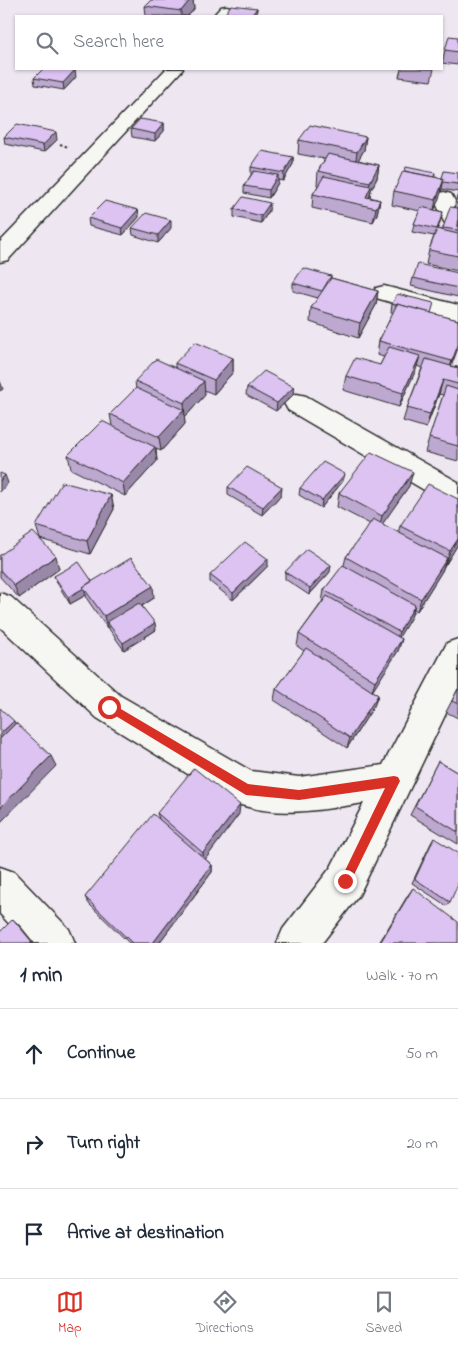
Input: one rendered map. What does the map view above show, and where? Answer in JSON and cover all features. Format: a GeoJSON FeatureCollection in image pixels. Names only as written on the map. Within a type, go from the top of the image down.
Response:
{"type":"FeatureCollection","features":[{"type":"Feature","properties":{"kind":"street"},"geometry":{"type":"LineString","coordinates":[[0,255],[174,70]]}},
{"type":"Feature","properties":{"kind":"street"},"geometry":{"type":"LineString","coordinates":[[444,198],[451,218],[458,220]]}},
{"type":"Feature","properties":{"kind":"street"},"geometry":{"type":"LineString","coordinates":[[384,293],[458,313]]}},
{"type":"Feature","properties":{"kind":"street"},"geometry":{"type":"LineString","coordinates":[[297,403],[458,496]]}},
{"type":"Feature","properties":{"kind":"street"},"geometry":{"type":"LineString","coordinates":[[0,607],[109,707],[246,790],[299,795],[394,781]]}},
{"type":"Feature","properties":{"kind":"street"},"geometry":{"type":"LineString","coordinates":[[297,943],[345,881],[458,654]]}},
{"type":"Feature","properties":{"kind":"street"},"geometry":{"type":"LineString","coordinates":[[0,886],[55,943]]}},
{"type":"Feature","properties":{"kind":"building"},"geometry":{"type":"Polygon","coordinates":[[[151,0],[190,0],[181,11],[145,6],[151,0]]]}},
{"type":"Feature","properties":{"kind":"building"},"geometry":{"type":"Polygon","coordinates":[[[231,5],[257,8],[252,15],[225,14],[231,5]]]}},
{"type":"Feature","properties":{"kind":"building"},"geometry":{"type":"Polygon","coordinates":[[[449,36],[458,37],[458,52],[445,50],[449,36]]]}},
{"type":"Feature","properties":{"kind":"building"},"geometry":{"type":"Polygon","coordinates":[[[42,70],[75,70],[63,83],[34,78],[42,70]]]}},
{"type":"Feature","properties":{"kind":"building"},"geometry":{"type":"Polygon","coordinates":[[[140,119],[164,123],[155,134],[131,129],[140,119]]]}},
{"type":"Feature","properties":{"kind":"building"},"geometry":{"type":"Polygon","coordinates":[[[17,124],[56,132],[43,145],[4,137],[17,124]]]}},
{"type":"Feature","properties":{"kind":"building"},"geometry":{"type":"Polygon","coordinates":[[[310,125],[366,137],[357,152],[299,140],[310,125]]]}},
{"type":"Feature","properties":{"kind":"building"},"geometry":{"type":"Polygon","coordinates":[[[262,151],[293,157],[284,173],[251,167],[262,151]]]}},
{"type":"Feature","properties":{"kind":"building"},"geometry":{"type":"Polygon","coordinates":[[[328,154],[379,165],[370,182],[318,171],[328,154]]]}},
{"type":"Feature","properties":{"kind":"building"},"geometry":{"type":"Polygon","coordinates":[[[406,167],[435,173],[434,177],[405,171],[406,167]]]}},
{"type":"Feature","properties":{"kind":"building"},"geometry":{"type":"Polygon","coordinates":[[[254,171],[278,175],[269,190],[244,186],[254,171]]]}},
{"type":"Feature","properties":{"kind":"building"},"geometry":{"type":"Polygon","coordinates":[[[403,171],[444,179],[436,200],[394,191],[403,171]]]}},
{"type":"Feature","properties":{"kind":"building"},"geometry":{"type":"Polygon","coordinates":[[[444,171],[458,173],[458,184],[443,182],[444,171]]]}},
{"type":"Feature","properties":{"kind":"building"},"geometry":{"type":"Polygon","coordinates":[[[324,176],[371,186],[366,197],[380,200],[376,208],[313,194],[324,176]]]}},
{"type":"Feature","properties":{"kind":"building"},"geometry":{"type":"Polygon","coordinates":[[[243,197],[270,203],[261,216],[234,209],[243,197]]]}},
{"type":"Feature","properties":{"kind":"building"},"geometry":{"type":"Polygon","coordinates":[[[105,201],[138,210],[122,228],[88,218],[105,201]]]}},
{"type":"Feature","properties":{"kind":"building"},"geometry":{"type":"Polygon","coordinates":[[[421,207],[443,212],[437,229],[414,224],[421,207]]]}},
{"type":"Feature","properties":{"kind":"building"},"geometry":{"type":"Polygon","coordinates":[[[450,207],[458,208],[458,230],[443,228],[450,207]]]}},
{"type":"Feature","properties":{"kind":"building"},"geometry":{"type":"Polygon","coordinates":[[[146,213],[171,220],[158,235],[132,228],[146,213]]]}},
{"type":"Feature","properties":{"kind":"building"},"geometry":{"type":"Polygon","coordinates":[[[437,229],[458,234],[458,256],[429,250],[437,229]]]}},
{"type":"Feature","properties":{"kind":"building"},"geometry":{"type":"Polygon","coordinates":[[[418,264],[458,273],[458,288],[413,278],[418,264]]]}},
{"type":"Feature","properties":{"kind":"building"},"geometry":{"type":"Polygon","coordinates":[[[303,268],[331,276],[322,291],[293,283],[303,268]]]}},
{"type":"Feature","properties":{"kind":"building"},"geometry":{"type":"Polygon","coordinates":[[[331,278],[378,291],[360,323],[311,308],[331,278]]]}},
{"type":"Feature","properties":{"kind":"building"},"geometry":{"type":"Polygon","coordinates":[[[397,294],[434,303],[431,313],[392,304],[397,294]]]}},
{"type":"Feature","properties":{"kind":"building"},"geometry":{"type":"Polygon","coordinates":[[[397,304],[458,320],[458,345],[452,361],[379,341],[397,304]]]}},
{"type":"Feature","properties":{"kind":"building"},"geometry":{"type":"Polygon","coordinates":[[[195,342],[233,358],[214,380],[175,363],[195,342]]]}},
{"type":"Feature","properties":{"kind":"building"},"geometry":{"type":"Polygon","coordinates":[[[389,347],[420,356],[403,393],[346,376],[355,358],[380,365],[389,347]]]}},
{"type":"Feature","properties":{"kind":"building"},"geometry":{"type":"Polygon","coordinates":[[[156,359],[204,381],[184,403],[135,381],[156,359]]]}},
{"type":"Feature","properties":{"kind":"building"},"geometry":{"type":"Polygon","coordinates":[[[426,359],[458,368],[458,384],[443,380],[430,414],[407,408],[426,359]]]}},
{"type":"Feature","properties":{"kind":"building"},"geometry":{"type":"Polygon","coordinates":[[[264,371],[294,387],[277,403],[247,387],[264,371]]]}},
{"type":"Feature","properties":{"kind":"building"},"geometry":{"type":"Polygon","coordinates":[[[446,386],[458,390],[458,446],[429,438],[446,386]]]}},
{"type":"Feature","properties":{"kind":"building"},"geometry":{"type":"Polygon","coordinates":[[[136,388],[184,410],[159,437],[110,414],[136,388]]]}},
{"type":"Feature","properties":{"kind":"building"},"geometry":{"type":"Polygon","coordinates":[[[102,421],[155,447],[123,483],[68,455],[102,421]]]}},
{"type":"Feature","properties":{"kind":"building"},"geometry":{"type":"Polygon","coordinates":[[[371,452],[413,472],[382,516],[339,493],[371,452]]]}},
{"type":"Feature","properties":{"kind":"building"},"geometry":{"type":"Polygon","coordinates":[[[323,462],[345,474],[322,500],[300,488],[323,462]]]}},
{"type":"Feature","properties":{"kind":"building"},"geometry":{"type":"Polygon","coordinates":[[[247,467],[282,487],[263,507],[228,487],[247,467]]]}},
{"type":"Feature","properties":{"kind":"building"},"geometry":{"type":"Polygon","coordinates":[[[0,473],[5,475],[0,481],[0,473]]]}},
{"type":"Feature","properties":{"kind":"building"},"geometry":{"type":"Polygon","coordinates":[[[62,482],[111,495],[87,541],[36,526],[62,482]]]}},
{"type":"Feature","properties":{"kind":"building"},"geometry":{"type":"Polygon","coordinates":[[[428,484],[458,499],[458,539],[450,551],[400,526],[428,484]]]}},
{"type":"Feature","properties":{"kind":"building"},"geometry":{"type":"Polygon","coordinates":[[[373,519],[447,558],[421,599],[346,557],[373,519]]]}},
{"type":"Feature","properties":{"kind":"building"},"geometry":{"type":"Polygon","coordinates":[[[33,532],[56,556],[14,585],[0,570],[0,555],[33,532]]]}},
{"type":"Feature","properties":{"kind":"building"},"geometry":{"type":"Polygon","coordinates":[[[245,542],[268,559],[233,593],[210,575],[245,542]]]}},
{"type":"Feature","properties":{"kind":"building"},"geometry":{"type":"Polygon","coordinates":[[[307,549],[331,565],[310,588],[285,572],[307,549]]]}},
{"type":"Feature","properties":{"kind":"building"},"geometry":{"type":"Polygon","coordinates":[[[131,558],[153,586],[104,616],[83,587],[131,558]]]}},
{"type":"Feature","properties":{"kind":"building"},"geometry":{"type":"Polygon","coordinates":[[[79,562],[92,581],[68,597],[54,576],[79,562]]]}},
{"type":"Feature","properties":{"kind":"building"},"geometry":{"type":"Polygon","coordinates":[[[343,565],[415,605],[399,632],[324,590],[343,565]]]}},
{"type":"Feature","properties":{"kind":"building"},"geometry":{"type":"Polygon","coordinates":[[[327,596],[402,639],[375,681],[299,634],[327,596]]]}},
{"type":"Feature","properties":{"kind":"building"},"geometry":{"type":"Polygon","coordinates":[[[139,603],[155,623],[123,643],[107,622],[139,603]]]}},
{"type":"Feature","properties":{"kind":"building"},"geometry":{"type":"Polygon","coordinates":[[[306,648],[378,695],[350,738],[276,689],[306,648]]]}},
{"type":"Feature","properties":{"kind":"building"},"geometry":{"type":"Polygon","coordinates":[[[458,689],[458,704],[452,701],[458,689]]]}},
{"type":"Feature","properties":{"kind":"building"},"geometry":{"type":"Polygon","coordinates":[[[0,708],[14,721],[0,734],[0,708]]]}},
{"type":"Feature","properties":{"kind":"building"},"geometry":{"type":"Polygon","coordinates":[[[16,723],[51,756],[0,808],[0,739],[16,723]]]}},
{"type":"Feature","properties":{"kind":"building"},"geometry":{"type":"Polygon","coordinates":[[[438,761],[458,773],[458,832],[415,806],[438,761]]]}},
{"type":"Feature","properties":{"kind":"building"},"geometry":{"type":"Polygon","coordinates":[[[194,768],[240,805],[203,853],[157,813],[194,768]]]}},
{"type":"Feature","properties":{"kind":"building"},"geometry":{"type":"Polygon","coordinates":[[[153,814],[212,865],[153,943],[132,943],[85,897],[153,814]]]}},
{"type":"Feature","properties":{"kind":"building"},"geometry":{"type":"Polygon","coordinates":[[[434,838],[458,853],[458,884],[450,902],[415,879],[434,838]]]}},
{"type":"Feature","properties":{"kind":"building"},"geometry":{"type":"Polygon","coordinates":[[[413,888],[458,922],[458,943],[380,943],[413,888]]]}},
{"type":"Feature","properties":{"kind":"building"},"geometry":{"type":"Polygon","coordinates":[[[13,919],[33,943],[0,943],[0,932],[13,919]]]}},
{"type":"Feature","properties":{"kind":"route"},"geometry":{"type":"LineString","coordinates":[[109,707],[246,790],[299,795],[394,781],[345,881]]}}]}
